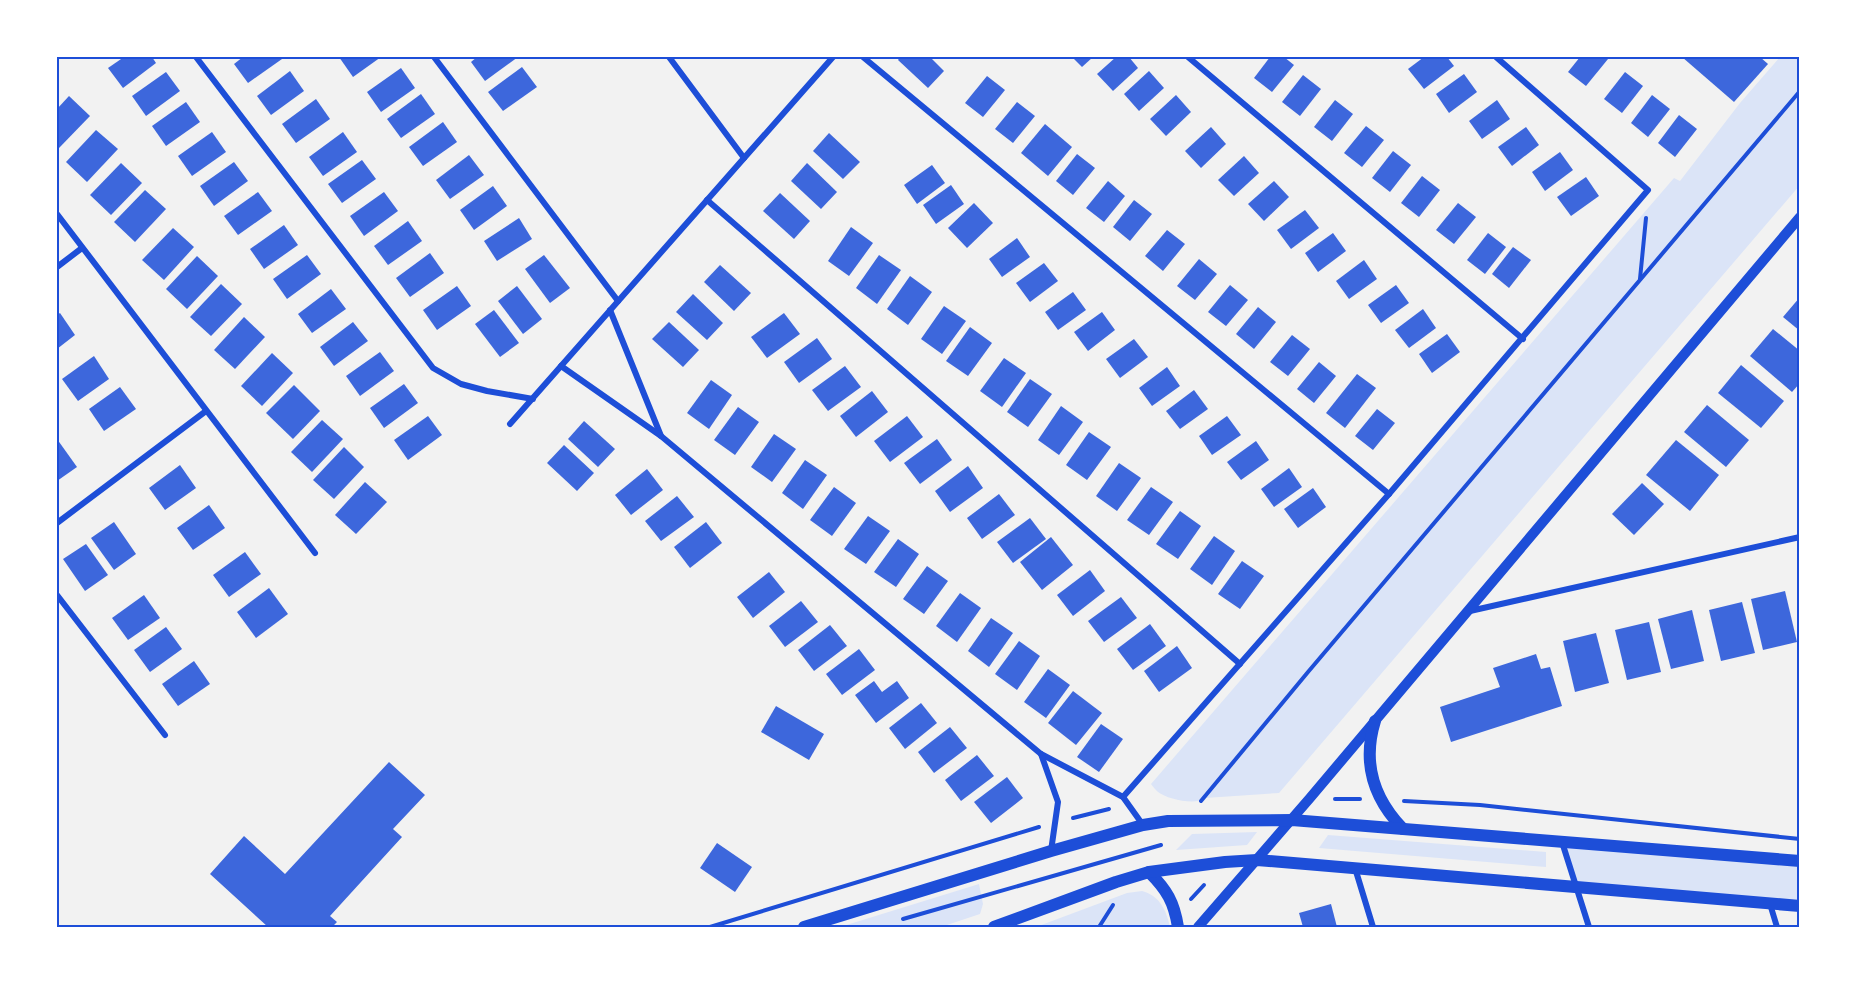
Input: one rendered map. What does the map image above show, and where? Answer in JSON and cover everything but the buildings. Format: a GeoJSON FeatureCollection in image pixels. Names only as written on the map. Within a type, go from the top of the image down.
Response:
{"type":"FeatureCollection","features":[{"type":"Feature","properties":{"kind":"main road"},"geometry":{"type":"LineString","coordinates":[[1375,721],[1370,740],[1369,763],[1374,785],[1393,819],[1403,829]]}},
{"type":"Feature","properties":{"kind":"main road"},"geometry":{"type":"LineString","coordinates":[[804,927],[1143,825],[1185,820],[1292,820],[1800,861]]}},
{"type":"Feature","properties":{"kind":"main road"},"geometry":{"type":"LineString","coordinates":[[994,927],[1149,872],[1257,860],[1800,906]]}},
{"type":"Feature","properties":{"kind":"main road"},"geometry":{"type":"LineString","coordinates":[[1149,872],[1167,892],[1174,907],[1178,927]]}},
{"type":"Feature","properties":{"kind":"street"},"geometry":{"type":"LineString","coordinates":[[196,57],[433,368],[460,384],[487,392],[533,399]]}},
{"type":"Feature","properties":{"kind":"street"},"geometry":{"type":"LineString","coordinates":[[434,57],[618,301]]}},
{"type":"Feature","properties":{"kind":"street"},"geometry":{"type":"LineString","coordinates":[[669,57],[744,158]]}},
{"type":"Feature","properties":{"kind":"street"},"geometry":{"type":"LineString","coordinates":[[510,424],[833,57]]}},
{"type":"Feature","properties":{"kind":"street"},"geometry":{"type":"LineString","coordinates":[[863,57],[1389,494]]}},
{"type":"Feature","properties":{"kind":"street"},"geometry":{"type":"LineString","coordinates":[[1188,57],[1523,339]]}},
{"type":"Feature","properties":{"kind":"street"},"geometry":{"type":"LineString","coordinates":[[1123,797],[1389,494],[1648,190],[1496,57]]}},
{"type":"Feature","properties":{"kind":"street"},"geometry":{"type":"LineString","coordinates":[[707,200],[1240,664]]}},
{"type":"Feature","properties":{"kind":"street"},"geometry":{"type":"LineString","coordinates":[[57,214],[315,553]]}},
{"type":"Feature","properties":{"kind":"street"},"geometry":{"type":"LineString","coordinates":[[1198,927],[1292,820],[1800,217]]}},
{"type":"Feature","properties":{"kind":"street"},"geometry":{"type":"LineString","coordinates":[[57,267],[82,248]]}},
{"type":"Feature","properties":{"kind":"street"},"geometry":{"type":"LineString","coordinates":[[610,310],[661,436]]}},
{"type":"Feature","properties":{"kind":"street"},"geometry":{"type":"LineString","coordinates":[[561,366],[661,436],[1041,754],[1123,797],[1143,825]]}},
{"type":"Feature","properties":{"kind":"street"},"geometry":{"type":"LineString","coordinates":[[57,523],[206,411]]}},
{"type":"Feature","properties":{"kind":"street"},"geometry":{"type":"LineString","coordinates":[[1466,612],[1800,537]]}},
{"type":"Feature","properties":{"kind":"street"},"geometry":{"type":"LineString","coordinates":[[57,595],[165,735]]}},
{"type":"Feature","properties":{"kind":"street"},"geometry":{"type":"LineString","coordinates":[[1041,754],[1058,802],[1051,851]]}},
{"type":"Feature","properties":{"kind":"street"},"geometry":{"type":"LineString","coordinates":[[1562,842],[1589,927]]}},
{"type":"Feature","properties":{"kind":"street"},"geometry":{"type":"LineString","coordinates":[[1355,868],[1373,927]]}},
{"type":"Feature","properties":{"kind":"street"},"geometry":{"type":"LineString","coordinates":[[1770,903],[1777,927]]}},
{"type":"Feature","properties":{"kind":"path"},"geometry":{"type":"LineString","coordinates":[[1185,820],[1315,663],[1800,91]]}},
{"type":"Feature","properties":{"kind":"path"},"geometry":{"type":"LineString","coordinates":[[1640,280],[1648,190]]}},
{"type":"Feature","properties":{"kind":"path"},"geometry":{"type":"LineString","coordinates":[[1333,798],[1479,805],[1800,839]]}},
{"type":"Feature","properties":{"kind":"path"},"geometry":{"type":"LineString","coordinates":[[899,921],[1161,845],[1109,910],[1099,927]]}},
{"type":"Feature","properties":{"kind":"shaded area"},"geometry":{"type":"Polygon","coordinates":[[[1780,57],[1800,57],[1800,185],[1279,793],[1189,801],[1174,799],[1158,792],[1151,784],[1674,178],[1680,181],[1740,103],[1780,57]]]}},
{"type":"Feature","properties":{"kind":"shaded area"},"geometry":{"type":"Polygon","coordinates":[[[1257,832],[1247,845],[1176,850],[1192,834],[1257,832]]]}},
{"type":"Feature","properties":{"kind":"shaded area"},"geometry":{"type":"Polygon","coordinates":[[[1328,835],[1546,852],[1546,867],[1319,848],[1328,835]]]}},
{"type":"Feature","properties":{"kind":"shaded area"},"geometry":{"type":"Polygon","coordinates":[[[1562,842],[1800,861],[1800,906],[1577,887],[1562,842]]]}},
{"type":"Feature","properties":{"kind":"shaded area"},"geometry":{"type":"Polygon","coordinates":[[[979,884],[983,904],[980,914],[941,927],[840,927],[979,884]]]}},
{"type":"Feature","properties":{"kind":"shaded area"},"geometry":{"type":"Polygon","coordinates":[[[1142,891],[1158,900],[1170,927],[1036,927],[1127,893],[1142,891]]]}}]}
